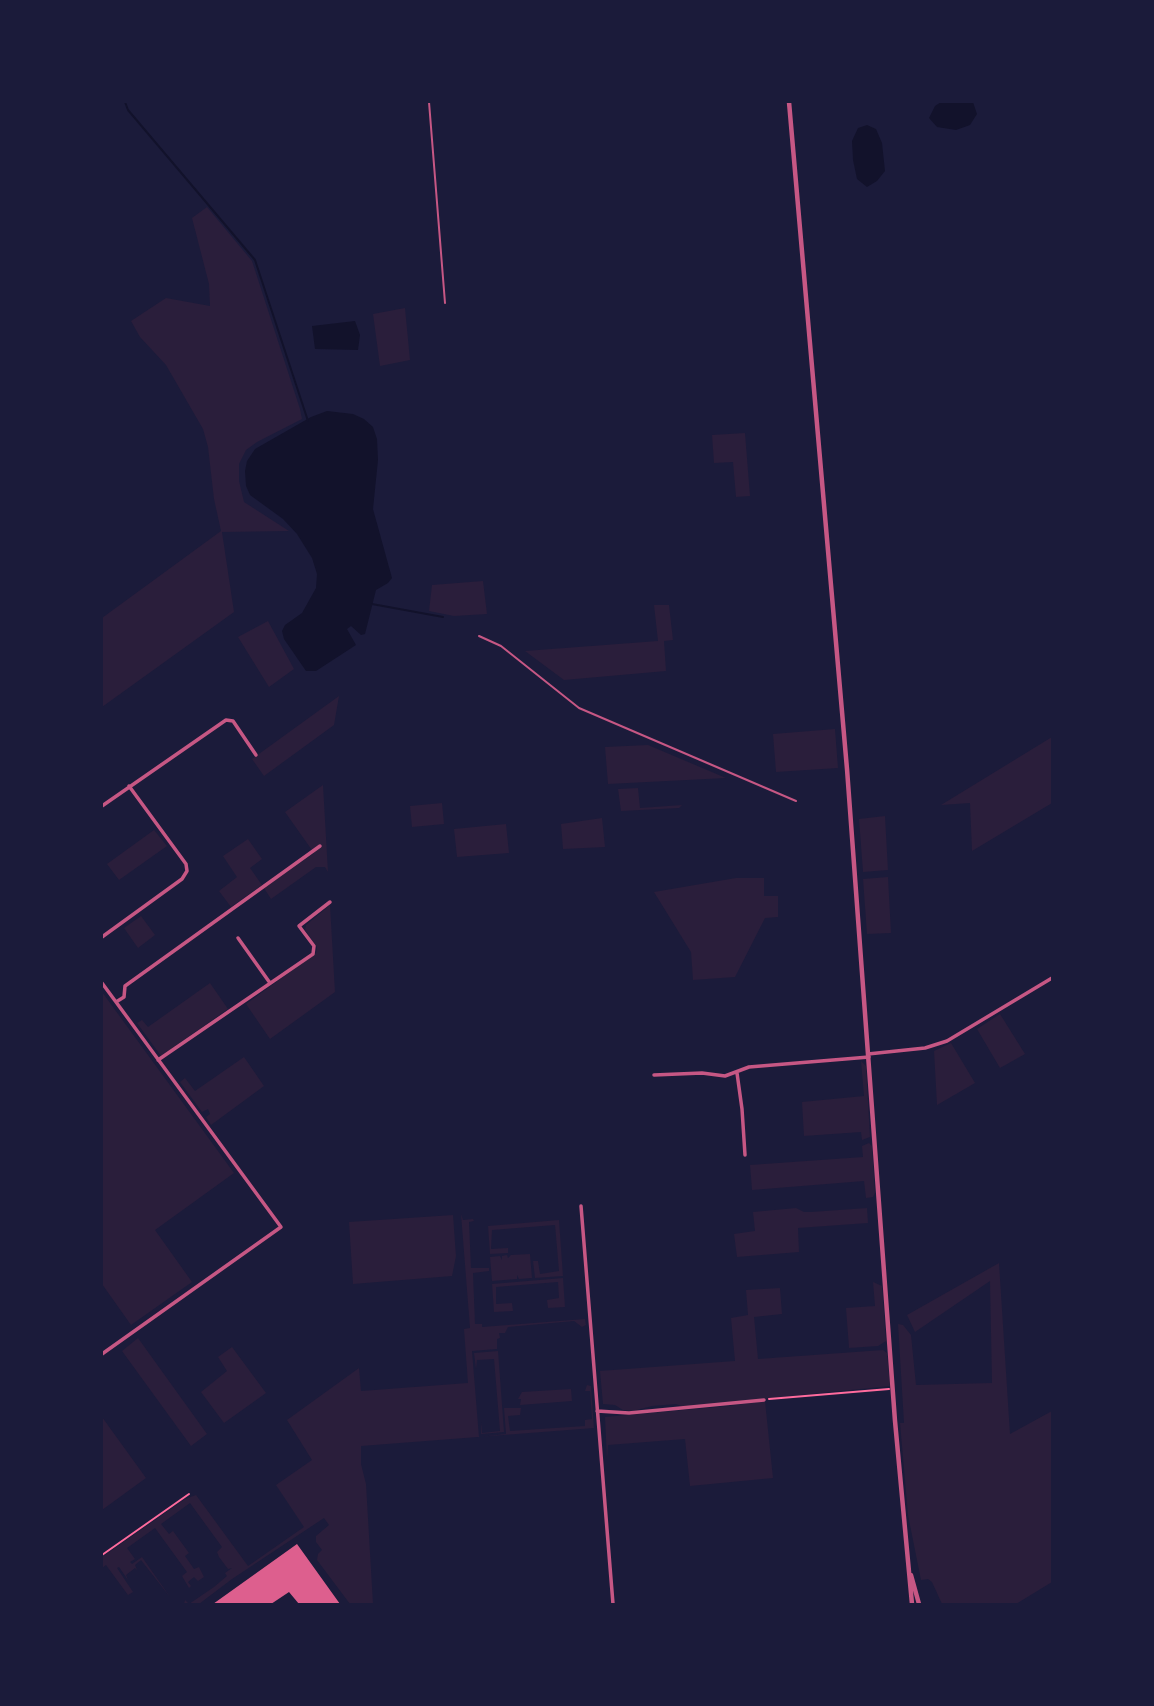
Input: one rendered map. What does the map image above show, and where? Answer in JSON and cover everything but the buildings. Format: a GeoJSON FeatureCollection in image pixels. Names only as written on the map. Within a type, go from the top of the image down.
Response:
{"type":"FeatureCollection","features":[{"type":"Feature","properties":{"kind":"street"},"geometry":{"type":"LineString","coordinates":[[789,102],[832,590],[912,1605]]}},
{"type":"Feature","properties":{"kind":"street"},"geometry":{"type":"LineString","coordinates":[[102,806],[226,720],[233,721],[256,755]]}},
{"type":"Feature","properties":{"kind":"street"},"geometry":{"type":"LineString","coordinates":[[102,937],[182,879],[187,871],[186,864],[129,786]]}},
{"type":"Feature","properties":{"kind":"street"},"geometry":{"type":"LineString","coordinates":[[116,1002],[124,997],[125,986],[320,846]]}},
{"type":"Feature","properties":{"kind":"street"},"geometry":{"type":"LineString","coordinates":[[158,1060],[313,954],[314,946],[299,926],[330,902]]}},
{"type":"Feature","properties":{"kind":"street"},"geometry":{"type":"LineString","coordinates":[[238,938],[270,983]]}},
{"type":"Feature","properties":{"kind":"street"},"geometry":{"type":"LineString","coordinates":[[654,1075],[702,1073],[725,1076],[749,1068],[925,1048],[947,1041],[1052,978]]}},
{"type":"Feature","properties":{"kind":"street"},"geometry":{"type":"LineString","coordinates":[[102,983],[281,1227],[102,1354]]}},
{"type":"Feature","properties":{"kind":"street"},"geometry":{"type":"LineString","coordinates":[[737,1073],[745,1155]]}},
{"type":"Feature","properties":{"kind":"street"},"geometry":{"type":"LineString","coordinates":[[581,1206],[613,1605]]}},
{"type":"Feature","properties":{"kind":"street"},"geometry":{"type":"LineString","coordinates":[[597,1411],[629,1413],[764,1399]]}},
{"type":"Feature","properties":{"kind":"street"},"geometry":{"type":"LineString","coordinates":[[906,1555],[919,1605]]}},
{"type":"Feature","properties":{"kind":"lane"},"geometry":{"type":"LineString","coordinates":[[429,102],[445,303]]}},
{"type":"Feature","properties":{"kind":"lane"},"geometry":{"type":"LineString","coordinates":[[479,636],[501,646],[579,708],[796,801]]}},
{"type":"Feature","properties":{"kind":"path"},"geometry":{"type":"LineString","coordinates":[[764,1399],[893,1388]]}},
{"type":"Feature","properties":{"kind":"path"},"geometry":{"type":"LineString","coordinates":[[102,1555],[189,1494]]}},
{"type":"Feature","properties":{"kind":"shaded area"},"geometry":{"type":"Polygon","coordinates":[[[941,102],[973,102],[977,114],[970,125],[956,130],[937,127],[929,118],[935,106],[941,102]]]}},
{"type":"Feature","properties":{"kind":"shaded area"},"geometry":{"type":"Polygon","coordinates":[[[867,125],[876,129],[882,143],[885,171],[877,181],[867,187],[857,179],[852,141],[858,128],[867,125]]]}},
{"type":"Feature","properties":{"kind":"shaded area"},"geometry":{"type":"Polygon","coordinates":[[[207,207],[252,261],[300,409],[302,419],[257,442],[246,450],[239,464],[239,481],[244,502],[289,531],[222,532],[234,612],[102,707],[102,618],[221,531],[203,429],[166,365],[140,337],[131,321],[166,298],[210,306],[209,284],[192,218],[207,207]]]}},
{"type":"Feature","properties":{"kind":"shaded area"},"geometry":{"type":"Polygon","coordinates":[[[405,308],[410,360],[380,366],[373,314],[405,308]]]}},
{"type":"Feature","properties":{"kind":"shaded area"},"geometry":{"type":"Polygon","coordinates":[[[355,321],[360,335],[358,350],[315,349],[312,326],[355,321]]]}},
{"type":"Feature","properties":{"kind":"shaded area"},"geometry":{"type":"Polygon","coordinates":[[[327,411],[353,414],[373,427],[377,439],[378,460],[373,509],[392,578],[376,590],[365,634],[361,635],[351,626],[347,629],[356,645],[316,671],[306,671],[284,639],[282,631],[285,625],[302,613],[316,588],[317,574],[312,558],[297,534],[283,519],[250,495],[245,471],[247,461],[255,449],[311,417],[327,411]]]}},
{"type":"Feature","properties":{"kind":"shaded area"},"geometry":{"type":"Polygon","coordinates":[[[745,433],[750,496],[736,497],[733,462],[714,463],[712,435],[745,433]]]}},
{"type":"Feature","properties":{"kind":"shaded area"},"geometry":{"type":"Polygon","coordinates":[[[483,581],[487,614],[454,616],[429,611],[432,585],[483,581]]]}},
{"type":"Feature","properties":{"kind":"shaded area"},"geometry":{"type":"Polygon","coordinates":[[[654,605],[669,605],[673,640],[664,641],[666,671],[564,680],[525,651],[658,641],[654,605]]]}},
{"type":"Feature","properties":{"kind":"shaded area"},"geometry":{"type":"Polygon","coordinates":[[[268,621],[294,669],[269,687],[238,637],[268,621]]]}},
{"type":"Feature","properties":{"kind":"shaded area"},"geometry":{"type":"Polygon","coordinates":[[[339,696],[334,725],[264,776],[252,759],[339,696]]]}},
{"type":"Feature","properties":{"kind":"shaded area"},"geometry":{"type":"Polygon","coordinates":[[[835,729],[838,768],[776,772],[773,734],[835,729]]]}},
{"type":"Feature","properties":{"kind":"shaded area"},"geometry":{"type":"Polygon","coordinates":[[[1052,737],[1052,803],[972,851],[970,803],[941,805],[1052,737]]]}},
{"type":"Feature","properties":{"kind":"shaded area"},"geometry":{"type":"Polygon","coordinates":[[[648,745],[726,778],[608,784],[605,747],[648,745]]]}},
{"type":"Feature","properties":{"kind":"shaded area"},"geometry":{"type":"Polygon","coordinates":[[[323,785],[328,872],[325,867],[316,867],[271,899],[264,888],[314,853],[285,812],[323,785]]]}},
{"type":"Feature","properties":{"kind":"shaded area"},"geometry":{"type":"Polygon","coordinates":[[[638,788],[640,808],[682,805],[679,808],[621,811],[618,789],[638,788]]]}},
{"type":"Feature","properties":{"kind":"shaded area"},"geometry":{"type":"Polygon","coordinates":[[[442,803],[444,824],[412,827],[410,806],[442,803]]]}},
{"type":"Feature","properties":{"kind":"shaded area"},"geometry":{"type":"Polygon","coordinates":[[[885,816],[888,870],[863,872],[859,819],[885,816]]]}},
{"type":"Feature","properties":{"kind":"shaded area"},"geometry":{"type":"Polygon","coordinates":[[[602,818],[605,847],[563,849],[561,824],[602,818]]]}},
{"type":"Feature","properties":{"kind":"shaded area"},"geometry":{"type":"Polygon","coordinates":[[[506,824],[509,853],[457,857],[454,829],[506,824]]]}},
{"type":"Feature","properties":{"kind":"shaded area"},"geometry":{"type":"Polygon","coordinates":[[[154,830],[167,846],[119,880],[107,864],[154,830]]]}},
{"type":"Feature","properties":{"kind":"shaded area"},"geometry":{"type":"Polygon","coordinates":[[[248,839],[262,859],[250,868],[262,885],[231,907],[219,891],[237,877],[223,856],[248,839]]]}},
{"type":"Feature","properties":{"kind":"shaded area"},"geometry":{"type":"Polygon","coordinates":[[[888,877],[891,933],[867,934],[863,879],[888,877]]]}},
{"type":"Feature","properties":{"kind":"shaded area"},"geometry":{"type":"Polygon","coordinates":[[[736,878],[764,878],[764,896],[778,896],[778,917],[765,918],[735,977],[693,980],[691,952],[654,892],[736,878]]]}},
{"type":"Feature","properties":{"kind":"shaded area"},"geometry":{"type":"Polygon","coordinates":[[[330,905],[335,992],[270,1039],[246,1004],[316,953],[317,947],[305,930],[306,925],[330,905]]]}},
{"type":"Feature","properties":{"kind":"shaded area"},"geometry":{"type":"Polygon","coordinates":[[[141,916],[155,935],[138,948],[124,928],[141,916]]]}},
{"type":"Feature","properties":{"kind":"shaded area"},"geometry":{"type":"Polygon","coordinates":[[[210,983],[228,1009],[161,1056],[137,1023],[142,1020],[148,1027],[210,983]]]}},
{"type":"Feature","properties":{"kind":"shaded area"},"geometry":{"type":"Polygon","coordinates":[[[102,992],[234,1173],[155,1230],[192,1282],[131,1325],[102,1284],[102,992]]]}},
{"type":"Feature","properties":{"kind":"shaded area"},"geometry":{"type":"Polygon","coordinates":[[[1000,1014],[1025,1054],[1000,1068],[977,1029],[1000,1014]]]}},
{"type":"Feature","properties":{"kind":"shaded area"},"geometry":{"type":"Polygon","coordinates":[[[951,1043],[975,1083],[937,1105],[934,1051],[951,1043]]]}},
{"type":"Feature","properties":{"kind":"shaded area"},"geometry":{"type":"Polygon","coordinates":[[[244,1057],[264,1086],[211,1125],[206,1117],[210,1114],[208,1109],[202,1112],[180,1082],[185,1078],[195,1091],[244,1057]]]}},
{"type":"Feature","properties":{"kind":"shaded area"},"geometry":{"type":"Polygon","coordinates":[[[861,1061],[866,1066],[870,1137],[862,1140],[861,1132],[804,1136],[802,1102],[864,1096],[861,1061]]]}},
{"type":"Feature","properties":{"kind":"shaded area"},"geometry":{"type":"Polygon","coordinates":[[[869,1143],[872,1146],[873,1197],[866,1198],[864,1181],[752,1190],[750,1165],[863,1157],[862,1146],[869,1143]]]}},
{"type":"Feature","properties":{"kind":"shaded area"},"geometry":{"type":"Polygon","coordinates":[[[796,1208],[811,1212],[867,1208],[868,1223],[798,1228],[799,1252],[737,1257],[734,1234],[755,1231],[753,1212],[796,1208]]]}},
{"type":"Feature","properties":{"kind":"shaded area"},"geometry":{"type":"Polygon","coordinates":[[[461,1214],[463,1220],[474,1221],[469,1222],[471,1268],[489,1268],[489,1271],[473,1273],[475,1324],[482,1324],[482,1327],[585,1319],[586,1325],[582,1327],[574,1321],[508,1327],[505,1333],[499,1333],[497,1349],[472,1351],[479,1437],[361,1446],[361,1464],[366,1484],[373,1604],[350,1604],[317,1560],[322,1550],[316,1542],[316,1536],[329,1525],[324,1518],[199,1604],[189,1604],[214,1587],[232,1568],[228,1569],[219,1557],[217,1552],[222,1547],[190,1503],[161,1524],[169,1534],[173,1531],[189,1553],[185,1556],[194,1569],[199,1567],[204,1577],[198,1581],[194,1577],[188,1582],[191,1586],[189,1588],[182,1576],[187,1572],[155,1528],[127,1548],[135,1559],[130,1562],[132,1564],[142,1557],[170,1597],[141,1560],[135,1565],[137,1570],[135,1568],[126,1575],[128,1580],[119,1567],[117,1568],[133,1592],[128,1595],[106,1565],[102,1568],[102,1557],[185,1499],[196,1495],[248,1566],[304,1527],[276,1485],[312,1460],[287,1420],[359,1368],[361,1391],[468,1383],[464,1329],[470,1328],[461,1214]]]}},
{"type":"Feature","properties":{"kind":"shaded area"},"geometry":{"type":"Polygon","coordinates":[[[453,1215],[456,1256],[452,1276],[353,1284],[349,1222],[453,1215]]]}},
{"type":"Feature","properties":{"kind":"shaded area"},"geometry":{"type":"Polygon","coordinates":[[[559,1220],[563,1276],[535,1278],[533,1261],[538,1261],[540,1274],[559,1271],[555,1225],[492,1230],[491,1249],[508,1248],[508,1253],[490,1254],[488,1226],[559,1220]]]}},
{"type":"Feature","properties":{"kind":"shaded area"},"geometry":{"type":"Polygon","coordinates":[[[530,1254],[532,1278],[519,1279],[517,1275],[517,1279],[492,1281],[490,1257],[500,1256],[502,1260],[502,1256],[507,1255],[508,1258],[511,1255],[530,1254]]]}},
{"type":"Feature","properties":{"kind":"shaded area"},"geometry":{"type":"Polygon","coordinates":[[[999,1263],[1010,1434],[1052,1411],[1052,1582],[1016,1604],[942,1604],[932,1582],[928,1579],[921,1580],[908,1515],[900,1423],[904,1423],[898,1324],[903,1325],[911,1335],[916,1385],[992,1383],[990,1281],[915,1332],[907,1315],[999,1263]]]}},
{"type":"Feature","properties":{"kind":"shaded area"},"geometry":{"type":"Polygon","coordinates":[[[563,1278],[565,1307],[548,1308],[547,1300],[559,1298],[558,1282],[496,1287],[496,1304],[512,1303],[513,1311],[494,1312],[492,1284],[563,1278]]]}},
{"type":"Feature","properties":{"kind":"shaded area"},"geometry":{"type":"Polygon","coordinates":[[[873,1282],[882,1286],[886,1341],[878,1346],[849,1348],[846,1308],[875,1306],[873,1282]]]}},
{"type":"Feature","properties":{"kind":"shaded area"},"geometry":{"type":"Polygon","coordinates":[[[780,1288],[782,1314],[754,1317],[758,1359],[883,1350],[887,1353],[890,1386],[684,1407],[676,1404],[652,1406],[633,1411],[603,1404],[600,1371],[735,1361],[731,1318],[748,1315],[746,1290],[780,1288]]]}},
{"type":"Feature","properties":{"kind":"shaded area"},"geometry":{"type":"Polygon","coordinates":[[[138,1338],[207,1434],[191,1446],[122,1351],[138,1338]]]}},
{"type":"Feature","properties":{"kind":"shaded area"},"geometry":{"type":"Polygon","coordinates":[[[232,1347],[266,1393],[224,1423],[201,1392],[227,1371],[218,1357],[232,1347]]]}},
{"type":"Feature","properties":{"kind":"shaded area"},"geometry":{"type":"Polygon","coordinates":[[[498,1351],[504,1432],[481,1434],[481,1422],[482,1433],[500,1431],[494,1359],[477,1360],[476,1369],[474,1353],[498,1351]]]}},
{"type":"Feature","properties":{"kind":"shaded area"},"geometry":{"type":"Polygon","coordinates":[[[587,1385],[591,1386],[594,1428],[482,1437],[506,1434],[504,1408],[521,1408],[520,1415],[508,1416],[510,1431],[585,1426],[585,1420],[592,1419],[590,1391],[585,1391],[587,1385]]]}},
{"type":"Feature","properties":{"kind":"shaded area"},"geometry":{"type":"Polygon","coordinates":[[[571,1389],[572,1401],[520,1405],[521,1399],[518,1399],[522,1392],[571,1389]]]}},
{"type":"Feature","properties":{"kind":"shaded area"},"geometry":{"type":"Polygon","coordinates":[[[765,1401],[773,1478],[690,1486],[685,1439],[608,1445],[607,1460],[605,1417],[765,1401]]]}},
{"type":"Feature","properties":{"kind":"shaded area"},"geometry":{"type":"Polygon","coordinates":[[[102,1417],[146,1478],[102,1510],[102,1417]]]}},
{"type":"Feature","properties":{"kind":"waterway"},"geometry":{"type":"LineString","coordinates":[[125,102],[128,110],[255,260],[308,421]]}},
{"type":"Feature","properties":{"kind":"waterway"},"geometry":{"type":"LineString","coordinates":[[372,604],[443,617]]}}]}
